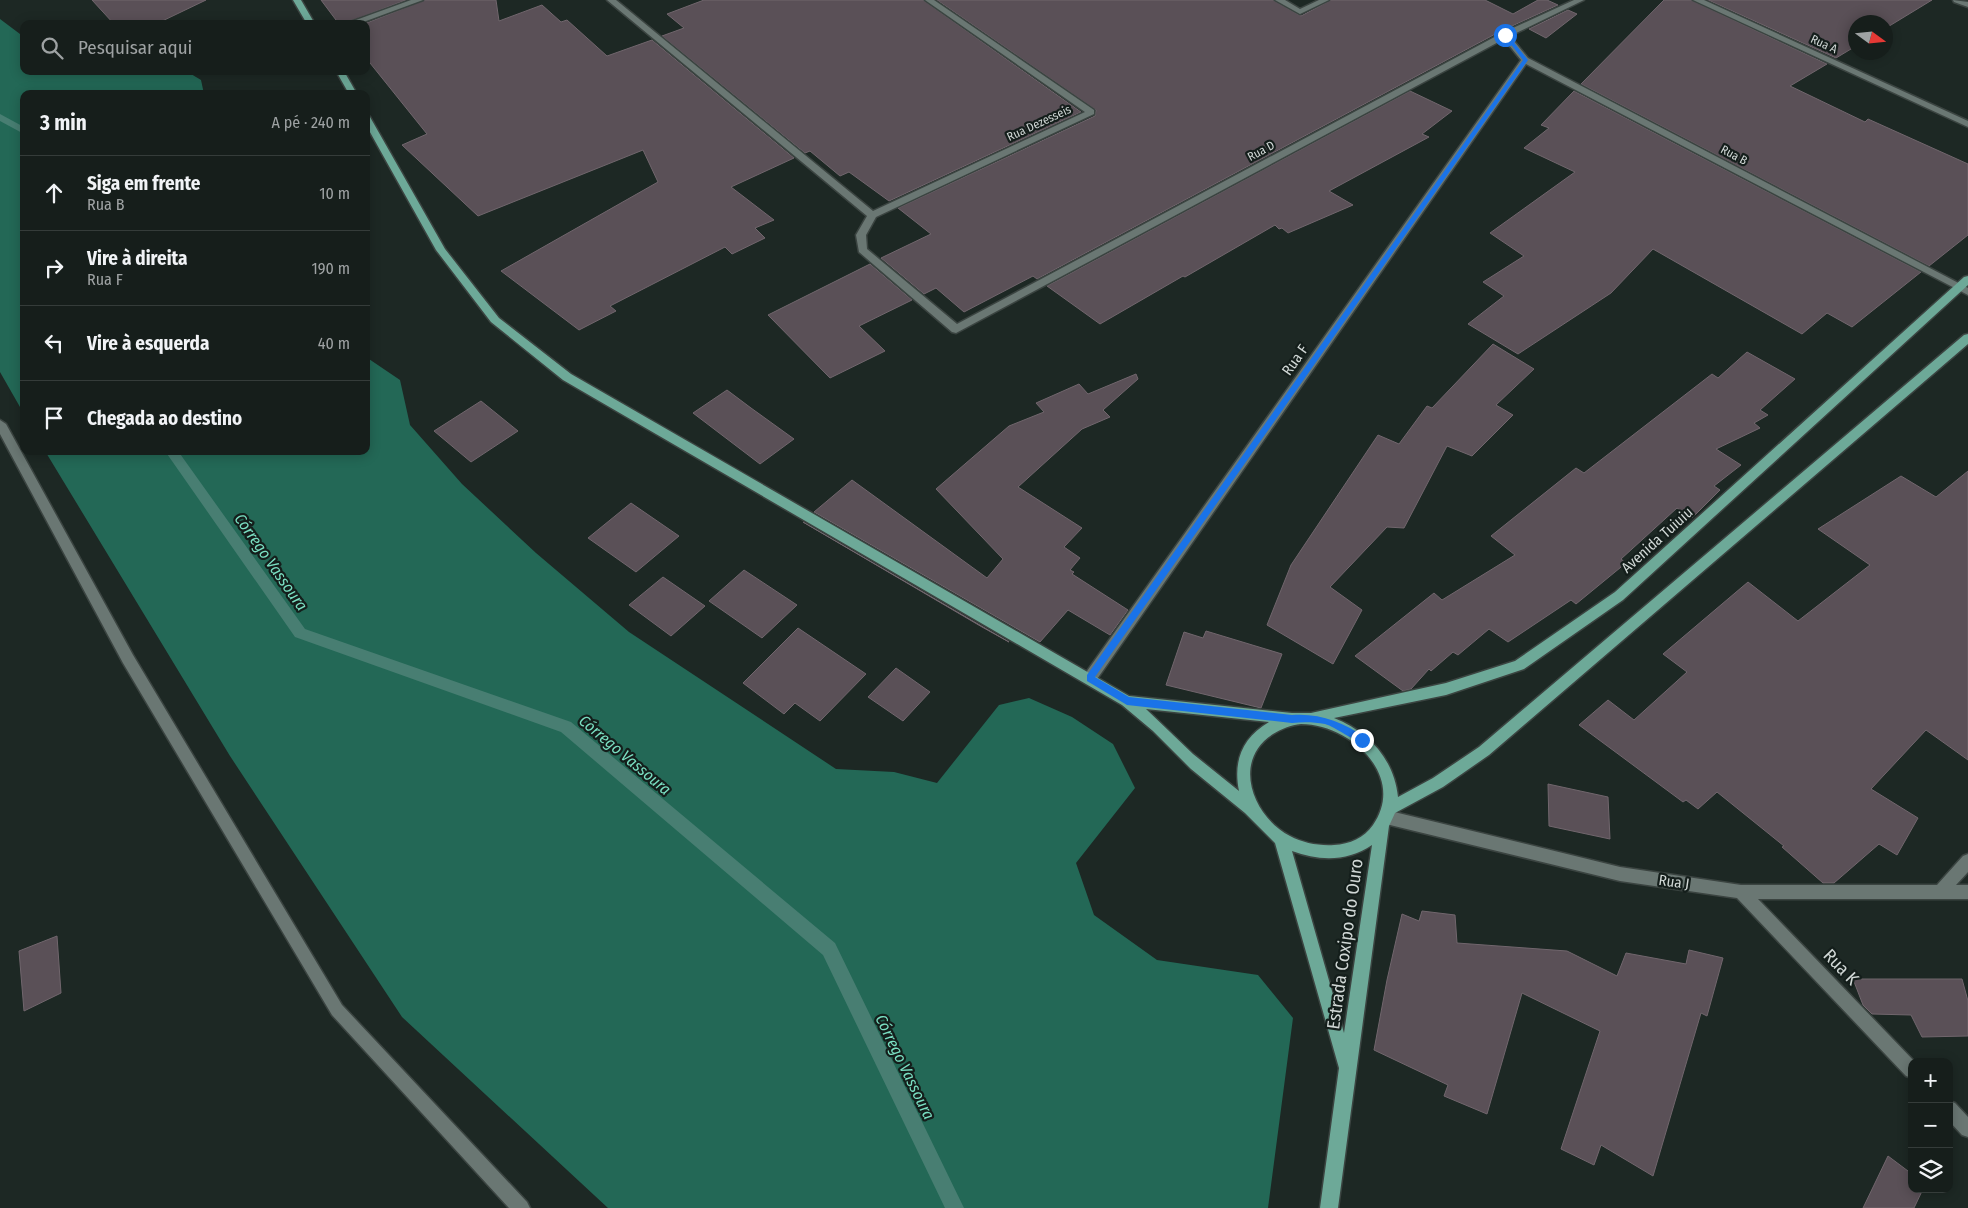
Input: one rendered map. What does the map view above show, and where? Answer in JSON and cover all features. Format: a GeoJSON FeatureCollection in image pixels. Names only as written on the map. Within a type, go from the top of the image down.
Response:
{"type":"FeatureCollection","features":[{"type":"Feature","properties":{"kind":"main road"},"geometry":{"type":"LineString","coordinates":[[297,0],[309,20]]}},
{"type":"Feature","properties":{"kind":"main road"},"geometry":{"type":"LineString","coordinates":[[342,75],[351,90]]}},
{"type":"Feature","properties":{"kind":"main road"},"geometry":{"type":"LineString","coordinates":[[370,124],[441,250],[495,320],[568,377],[1127,701],[1160,729],[1188,758],[1253,810],[1281,838],[1307,850],[1330,852],[1351,849],[1369,840],[1386,817],[1484,751],[1968,338]]}},
{"type":"Feature","properties":{"kind":"main road","name":"Avenida Tuiuiu"},"geometry":{"type":"LineString","coordinates":[[1307,718],[1446,689],[1519,665],[1619,596],[1965,286]]}},
{"type":"Feature","properties":{"kind":"main road"},"geometry":{"type":"LineString","coordinates":[[1127,701],[1292,719],[1307,718],[1326,721],[1345,728],[1362,740],[1376,754],[1386,771],[1391,790],[1386,817]]}},
{"type":"Feature","properties":{"kind":"main road"},"geometry":{"type":"LineString","coordinates":[[1253,810],[1244,791],[1242,770],[1246,752],[1258,736],[1273,725],[1292,719]]}},
{"type":"Feature","properties":{"kind":"main road","name":"Estrada Coxipo do Ouro"},"geometry":{"type":"LineString","coordinates":[[1329,1208],[1347,1068],[1386,817]]}},
{"type":"Feature","properties":{"kind":"main road","name":"Estrada Coxipo do Ouro"},"geometry":{"type":"LineString","coordinates":[[1281,838],[1347,1068]]}},
{"type":"Feature","properties":{"kind":"street"},"geometry":{"type":"LineString","coordinates":[[361,20],[420,0]]}},
{"type":"Feature","properties":{"kind":"street"},"geometry":{"type":"LineString","coordinates":[[611,0],[872,215]]}},
{"type":"Feature","properties":{"kind":"street","name":"Rua Dezesseis"},"geometry":{"type":"LineString","coordinates":[[872,215],[1091,112],[929,0]]}},
{"type":"Feature","properties":{"kind":"street"},"geometry":{"type":"LineString","coordinates":[[1279,0],[1300,12],[1326,0]]}},
{"type":"Feature","properties":{"kind":"street","name":"Rua D"},"geometry":{"type":"LineString","coordinates":[[872,215],[861,235],[862,250],[956,329],[1505,35],[1580,0]]}},
{"type":"Feature","properties":{"kind":"street","name":"Rua A"},"geometry":{"type":"LineString","coordinates":[[1697,0],[1968,124]]}},
{"type":"Feature","properties":{"kind":"street"},"geometry":{"type":"LineString","coordinates":[[1957,0],[1968,5]]}},
{"type":"Feature","properties":{"kind":"street","name":"Rua B"},"geometry":{"type":"LineString","coordinates":[[1505,35],[1526,60],[1965,286]]}},
{"type":"Feature","properties":{"kind":"street","name":"Rua F"},"geometry":{"type":"LineString","coordinates":[[1090,678],[1526,60]]}},
{"type":"Feature","properties":{"kind":"street"},"geometry":{"type":"LineString","coordinates":[[0,424],[128,659],[336,1010],[520,1208]]}},
{"type":"Feature","properties":{"kind":"street","name":"Rua J"},"geometry":{"type":"LineString","coordinates":[[1386,817],[1620,874],[1741,892],[1968,892]]}},
{"type":"Feature","properties":{"kind":"street"},"geometry":{"type":"LineString","coordinates":[[1940,892],[1968,861]]}},
{"type":"Feature","properties":{"kind":"street","name":"Rua K"},"geometry":{"type":"LineString","coordinates":[[1741,892],[1908,1066]]}},
{"type":"Feature","properties":{"kind":"street"},"geometry":{"type":"LineString","coordinates":[[1953,1113],[1968,1128]]}},
{"type":"Feature","properties":{"kind":"green space"},"geometry":{"type":"Polygon","coordinates":[[[0,19],[20,34],[20,75],[193,75],[201,80],[203,90],[20,90],[20,407],[0,372],[0,19]]]}},
{"type":"Feature","properties":{"kind":"green space"},"geometry":{"type":"Polygon","coordinates":[[[370,360],[400,380],[410,425],[462,484],[536,553],[629,632],[836,769],[894,772],[937,783],[999,705],[1029,698],[1072,717],[1113,744],[1135,788],[1076,863],[1094,915],[1157,960],[1258,975],[1293,1018],[1268,1208],[608,1208],[402,1017],[230,756],[47,455],[370,455],[370,360]]]}},
{"type":"Feature","properties":{"kind":"building"},"geometry":{"type":"Polygon","coordinates":[[[92,0],[206,0],[164,20],[110,20],[92,0]]]}},
{"type":"Feature","properties":{"kind":"building"},"geometry":{"type":"Polygon","coordinates":[[[321,0],[406,0],[354,20],[336,20],[321,0]]]}},
{"type":"Feature","properties":{"kind":"building"},"geometry":{"type":"Polygon","coordinates":[[[425,0],[496,0],[499,21],[542,5],[561,22],[567,20],[607,56],[652,40],[794,158],[731,187],[774,220],[755,228],[765,238],[732,254],[725,247],[610,306],[616,311],[579,330],[501,271],[658,182],[643,150],[478,216],[402,145],[427,134],[370,63],[370,22],[425,0]]]}},
{"type":"Feature","properties":{"kind":"building"},"geometry":{"type":"Polygon","coordinates":[[[704,0],[923,0],[1081,112],[889,201],[849,172],[840,176],[810,151],[805,153],[662,36],[684,28],[667,14],[704,0]]]}},
{"type":"Feature","properties":{"kind":"building"},"geometry":{"type":"Polygon","coordinates":[[[937,0],[1273,0],[1301,16],[1331,0],[1485,0],[1513,14],[1538,0],[1547,0],[1558,5],[1501,31],[1037,279],[1033,276],[964,312],[936,288],[924,294],[881,258],[931,234],[898,208],[1095,116],[1096,110],[937,0]]]}},
{"type":"Feature","properties":{"kind":"building"},"geometry":{"type":"Polygon","coordinates":[[[1664,0],[1691,0],[1827,64],[1790,86],[1865,122],[1868,119],[1968,164],[1968,235],[1929,266],[1581,84],[1664,0]]]}},
{"type":"Feature","properties":{"kind":"building"},"geometry":{"type":"Polygon","coordinates":[[[1708,0],[1932,0],[1893,24],[1893,15],[1848,15],[1848,51],[1836,58],[1708,0]]]}},
{"type":"Feature","properties":{"kind":"building"},"geometry":{"type":"Polygon","coordinates":[[[1568,10],[1577,14],[1546,38],[1529,29],[1568,10]]]}},
{"type":"Feature","properties":{"kind":"building"},"geometry":{"type":"Polygon","coordinates":[[[1410,91],[1452,111],[1422,134],[1429,137],[1329,191],[1353,205],[1288,233],[1275,225],[1100,324],[1047,286],[1410,91]]]}},
{"type":"Feature","properties":{"kind":"building"},"geometry":{"type":"Polygon","coordinates":[[[1574,91],[1921,272],[1852,327],[1827,313],[1802,334],[1653,249],[1611,293],[1518,354],[1468,324],[1504,296],[1483,282],[1524,256],[1490,233],[1575,172],[1524,148],[1549,128],[1541,125],[1574,91]]]}},
{"type":"Feature","properties":{"kind":"building"},"geometry":{"type":"Polygon","coordinates":[[[870,264],[912,300],[859,326],[885,351],[830,378],[768,315],[870,264]]]}},
{"type":"Feature","properties":{"kind":"building"},"geometry":{"type":"Polygon","coordinates":[[[1493,344],[1534,369],[1496,405],[1513,415],[1472,456],[1447,446],[1404,528],[1387,527],[1330,587],[1362,610],[1333,664],[1267,625],[1291,565],[1378,435],[1399,444],[1427,406],[1432,408],[1493,344]]]}},
{"type":"Feature","properties":{"kind":"building"},"geometry":{"type":"Polygon","coordinates":[[[1747,352],[1795,379],[1760,410],[1768,415],[1754,423],[1760,428],[1716,449],[1741,465],[1714,486],[1720,490],[1692,518],[1677,508],[1621,559],[1626,563],[1576,604],[1571,600],[1508,642],[1489,629],[1458,655],[1453,652],[1431,671],[1429,669],[1411,689],[1403,691],[1355,656],[1434,593],[1442,600],[1515,555],[1491,536],[1576,468],[1584,473],[1712,374],[1718,378],[1747,352]]]}},
{"type":"Feature","properties":{"kind":"building"},"geometry":{"type":"Polygon","coordinates":[[[1136,374],[1138,379],[1103,410],[1110,417],[1082,429],[1018,487],[1082,528],[1064,547],[1080,558],[1070,570],[1074,572],[1072,574],[1128,610],[1110,635],[1068,610],[1040,642],[814,512],[852,480],[987,578],[1003,559],[936,489],[1009,426],[1044,412],[1036,403],[1079,384],[1088,394],[1136,374]]]}},
{"type":"Feature","properties":{"kind":"building"},"geometry":{"type":"Polygon","coordinates":[[[727,390],[794,439],[760,464],[693,413],[727,390]]]}},
{"type":"Feature","properties":{"kind":"building"},"geometry":{"type":"Polygon","coordinates":[[[481,401],[518,431],[471,462],[434,431],[481,401]]]}},
{"type":"Feature","properties":{"kind":"building"},"geometry":{"type":"Polygon","coordinates":[[[1968,471],[1968,760],[1926,730],[1871,789],[1918,818],[1897,855],[1879,844],[1834,883],[1823,883],[1782,847],[1784,846],[1717,792],[1698,809],[1686,800],[1683,802],[1579,725],[1608,700],[1634,720],[1687,672],[1663,654],[1748,582],[1798,621],[1870,565],[1818,529],[1901,476],[1936,497],[1968,471]]]}},
{"type":"Feature","properties":{"kind":"building"},"geometry":{"type":"Polygon","coordinates":[[[631,503],[679,536],[636,572],[588,538],[631,503]]]}},
{"type":"Feature","properties":{"kind":"building"},"geometry":{"type":"Polygon","coordinates":[[[803,522],[1009,642],[982,627],[803,522]]]}},
{"type":"Feature","properties":{"kind":"building"},"geometry":{"type":"Polygon","coordinates":[[[744,570],[797,605],[762,638],[709,601],[744,570]]]}},
{"type":"Feature","properties":{"kind":"building"},"geometry":{"type":"Polygon","coordinates":[[[663,577],[705,606],[671,636],[629,605],[663,577]]]}},
{"type":"Feature","properties":{"kind":"building"},"geometry":{"type":"Polygon","coordinates":[[[798,628],[866,674],[820,721],[795,703],[784,714],[743,683],[798,628]]]}},
{"type":"Feature","properties":{"kind":"building"},"geometry":{"type":"Polygon","coordinates":[[[1206,631],[1282,654],[1261,708],[1166,685],[1184,632],[1203,638],[1206,631]]]}},
{"type":"Feature","properties":{"kind":"building"},"geometry":{"type":"Polygon","coordinates":[[[896,668],[930,692],[903,721],[868,697],[896,668]]]}},
{"type":"Feature","properties":{"kind":"building"},"geometry":{"type":"Polygon","coordinates":[[[1548,784],[1608,797],[1610,839],[1549,826],[1548,784]]]}},
{"type":"Feature","properties":{"kind":"building"},"geometry":{"type":"Polygon","coordinates":[[[1422,911],[1455,915],[1457,943],[1567,951],[1617,976],[1626,953],[1686,964],[1689,950],[1723,958],[1707,1016],[1701,1013],[1653,1176],[1601,1145],[1594,1165],[1561,1149],[1600,1031],[1522,993],[1487,1114],[1444,1096],[1448,1085],[1374,1050],[1402,914],[1419,921],[1422,911]]]}},
{"type":"Feature","properties":{"kind":"building"},"geometry":{"type":"Polygon","coordinates":[[[57,936],[61,993],[24,1011],[19,951],[57,936]]]}},
{"type":"Feature","properties":{"kind":"building"},"geometry":{"type":"Polygon","coordinates":[[[1853,979],[1962,979],[1968,1001],[1968,1036],[1922,1037],[1911,1015],[1872,1014],[1863,1005],[1853,979]]]}},
{"type":"Feature","properties":{"kind":"building"},"geometry":{"type":"Polygon","coordinates":[[[1888,1156],[1908,1171],[1908,1193],[1921,1193],[1914,1208],[1863,1208],[1888,1156]]]}},
{"type":"Feature","properties":{"kind":"waterway","name":"Córrego Vassoura"},"geometry":{"type":"LineString","coordinates":[[0,117],[20,129]]}},
{"type":"Feature","properties":{"kind":"waterway","name":"Córrego Vassoura"},"geometry":{"type":"LineString","coordinates":[[174,455],[300,633],[566,727],[829,949],[955,1208]]}},
{"type":"Feature","properties":{"kind":"route"},"geometry":{"type":"LineString","coordinates":[[1362,740],[1345,728],[1326,721],[1127,701],[1090,678],[1526,60],[1505,35]]}}]}
